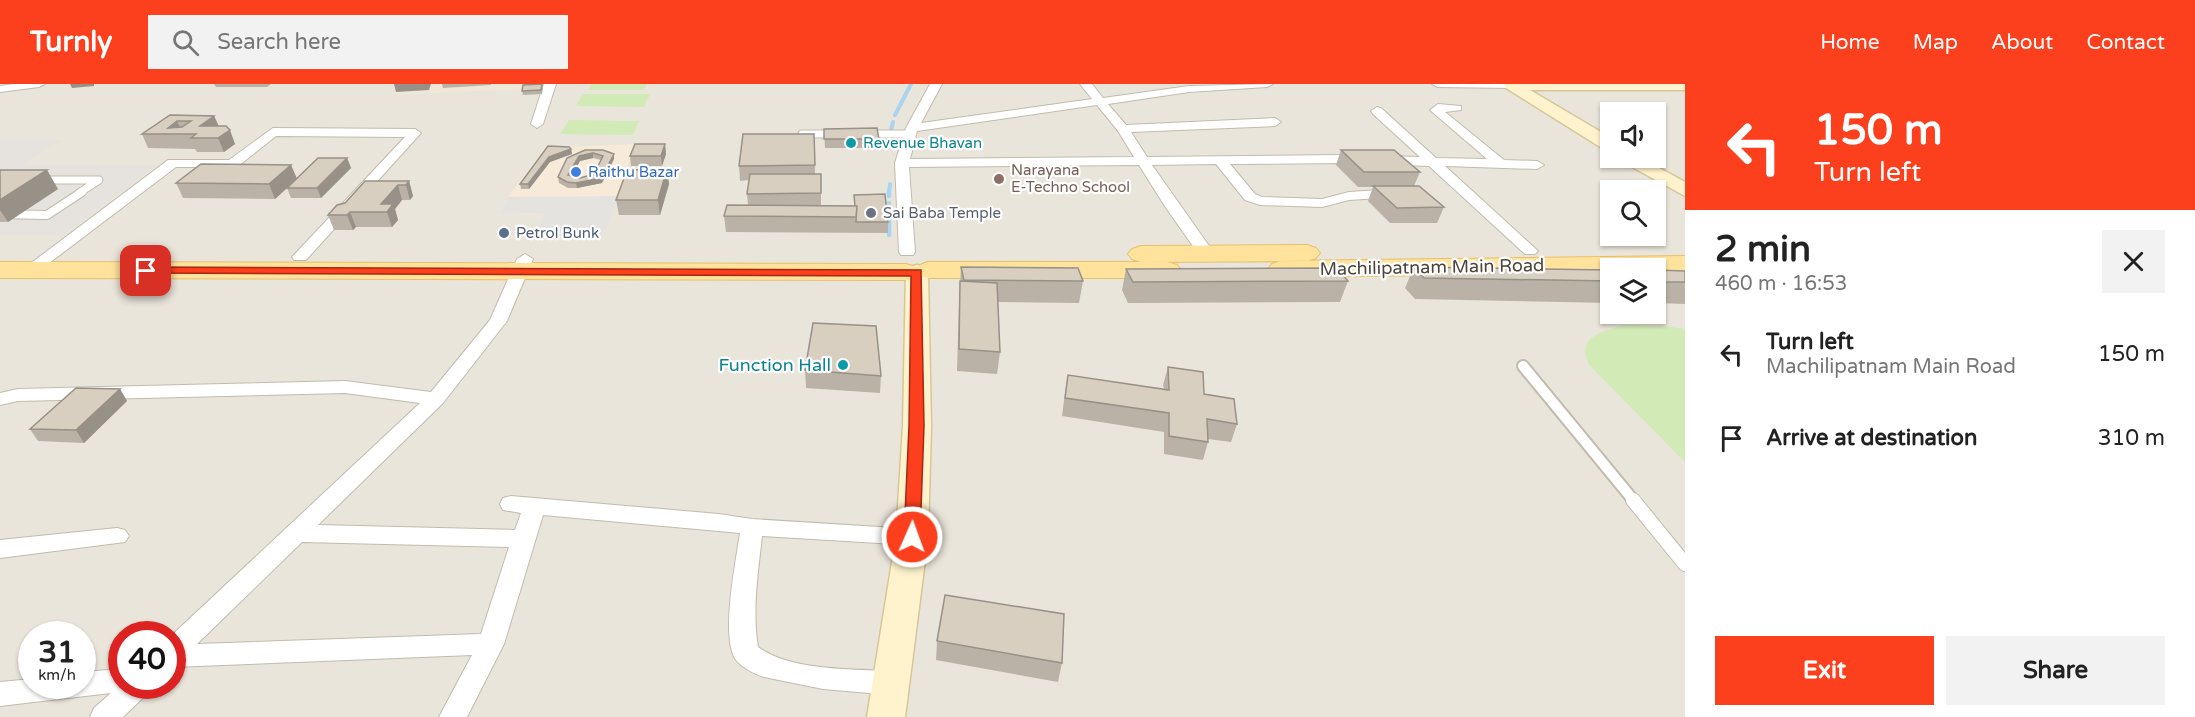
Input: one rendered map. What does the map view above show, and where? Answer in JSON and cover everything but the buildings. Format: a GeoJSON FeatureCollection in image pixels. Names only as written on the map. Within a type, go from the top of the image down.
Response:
{"type":"FeatureCollection","features":[{"type":"Feature","properties":{"kind":"main road","name":"Machilipatnam Main Road"},"geometry":{"type":"LineString","coordinates":[[0,256],[39,263],[522,266],[914,263],[1206,253],[1685,251]]}},
{"type":"Feature","properties":{"kind":"main road","name":"Machilipatnam Main Road"},"geometry":{"type":"LineString","coordinates":[[0,270],[39,263],[300,257],[522,266]]}},
{"type":"Feature","properties":{"kind":"main road","name":"Machilipatnam Main Road"},"geometry":{"type":"LineString","coordinates":[[914,263],[1087,271],[1685,264]]}},
{"type":"Feature","properties":{"kind":"street"},"geometry":{"type":"LineString","coordinates":[[0,89],[39,84]]}},
{"type":"Feature","properties":{"kind":"street"},"geometry":{"type":"LineString","coordinates":[[537,124],[550,84]]}},
{"type":"Feature","properties":{"kind":"street"},"geometry":{"type":"LineString","coordinates":[[886,717],[912,537],[916,426],[914,263],[902,163],[911,131],[936,84]]}},
{"type":"Feature","properties":{"kind":"street"},"geometry":{"type":"LineString","coordinates":[[1086,84],[1123,129],[1173,207],[1206,253]]}},
{"type":"Feature","properties":{"kind":"street"},"geometry":{"type":"LineString","coordinates":[[911,131],[1100,103],[1186,87],[1267,84]]}},
{"type":"Feature","properties":{"kind":"street"},"geometry":{"type":"LineString","coordinates":[[1438,84],[1685,85]]}},
{"type":"Feature","properties":{"kind":"street"},"geometry":{"type":"LineString","coordinates":[[1511,84],[1600,139]]}},
{"type":"Feature","properties":{"kind":"street"},"geometry":{"type":"LineString","coordinates":[[1457,108],[1438,108],[1436,110],[1502,165]]}},
{"type":"Feature","properties":{"kind":"street"},"geometry":{"type":"LineString","coordinates":[[1377,111],[1530,251]]}},
{"type":"Feature","properties":{"kind":"street"},"geometry":{"type":"LineString","coordinates":[[1123,129],[1275,122]]}},
{"type":"Feature","properties":{"kind":"street"},"geometry":{"type":"LineString","coordinates":[[39,263],[173,163],[232,164],[273,132],[415,133],[300,257]]}},
{"type":"Feature","properties":{"kind":"street"},"geometry":{"type":"LineString","coordinates":[[902,163],[1146,163],[1344,159],[1538,165]]}},
{"type":"Feature","properties":{"kind":"street"},"geometry":{"type":"LineString","coordinates":[[1221,162],[1250,197],[1260,201],[1323,203],[1349,196],[1407,193]]}},
{"type":"Feature","properties":{"kind":"street"},"geometry":{"type":"LineString","coordinates":[[1645,168],[1680,189]]}},
{"type":"Feature","properties":{"kind":"street"},"geometry":{"type":"LineString","coordinates":[[186,639],[436,399],[498,321],[522,266]]}},
{"type":"Feature","properties":{"kind":"street"},"geometry":{"type":"LineString","coordinates":[[0,399],[18,395],[345,387],[436,399]]}},
{"type":"Feature","properties":{"kind":"street"},"geometry":{"type":"LineString","coordinates":[[453,717],[491,644],[523,539],[522,505],[719,522],[752,527],[912,537]]}},
{"type":"Feature","properties":{"kind":"street"},"geometry":{"type":"LineString","coordinates":[[752,527],[743,601],[742,635],[746,653],[764,666],[822,678],[892,683]]}},
{"type":"Feature","properties":{"kind":"street"},"geometry":{"type":"LineString","coordinates":[[296,533],[523,539]]}},
{"type":"Feature","properties":{"kind":"street"},"geometry":{"type":"LineString","coordinates":[[0,549],[117,536]]}},
{"type":"Feature","properties":{"kind":"street"},"geometry":{"type":"LineString","coordinates":[[186,655],[491,644]]}},
{"type":"Feature","properties":{"kind":"street"},"geometry":{"type":"LineString","coordinates":[[0,694],[18,692]]}},
{"type":"Feature","properties":{"kind":"street"},"geometry":{"type":"LineString","coordinates":[[105,717],[124,699]]}},
{"type":"Feature","properties":{"kind":"lane"},"geometry":{"type":"LineString","coordinates":[[853,134],[911,131]]}},
{"type":"Feature","properties":{"kind":"lane"},"geometry":{"type":"LineString","coordinates":[[796,134],[842,134]]}},
{"type":"Feature","properties":{"kind":"lane"},"geometry":{"type":"LineString","coordinates":[[0,214],[47,215],[99,180],[28,180]]}},
{"type":"Feature","properties":{"kind":"lane"},"geometry":{"type":"LineString","coordinates":[[1523,366],[1685,564]]}},
{"type":"Feature","properties":{"kind":"shaded area"},"geometry":{"type":"Polygon","coordinates":[[[0,84],[1685,84],[1685,717],[0,717],[0,84]]]}},
{"type":"Feature","properties":{"kind":"shaded area"},"geometry":{"type":"Polygon","coordinates":[[[398,84],[546,84],[545,88],[394,95],[398,84]]]}},
{"type":"Feature","properties":{"kind":"shaded area"},"geometry":{"type":"Polygon","coordinates":[[[0,140],[62,140],[21,165],[158,165],[63,235],[0,235],[0,140]]]}},
{"type":"Feature","properties":{"kind":"shaded area","name":"Raithu Bazar"},"geometry":{"type":"Polygon","coordinates":[[[635,144],[605,234],[535,236],[544,213],[499,214],[508,197],[545,148],[635,144]]]}},
{"type":"Feature","properties":{"kind":"shaded area"},"geometry":{"type":"Polygon","coordinates":[[[618,196],[605,234],[535,236],[544,213],[499,214],[508,197],[618,196]]]}},
{"type":"Feature","properties":{"kind":"green space"},"geometry":{"type":"Polygon","coordinates":[[[592,84],[647,84],[644,90],[588,90],[592,84]]]}},
{"type":"Feature","properties":{"kind":"green space"},"geometry":{"type":"Polygon","coordinates":[[[583,94],[650,94],[644,107],[576,106],[583,94]]]}},
{"type":"Feature","properties":{"kind":"green space"},"geometry":{"type":"Polygon","coordinates":[[[569,120],[639,121],[633,135],[560,134],[569,120]]]}},
{"type":"Feature","properties":{"kind":"green space"},"geometry":{"type":"Polygon","coordinates":[[[1623,325],[1685,329],[1685,462],[1589,365],[1586,356],[1588,342],[1599,333],[1623,325]]]}},
{"type":"Feature","properties":{"kind":"waterway"},"geometry":{"type":"LineString","coordinates":[[895,115],[911,84]]}},
{"type":"Feature","properties":{"kind":"waterway"},"geometry":{"type":"LineString","coordinates":[[891,130],[893,122]]}},
{"type":"Feature","properties":{"kind":"waterway"},"geometry":{"type":"LineString","coordinates":[[889,193],[890,184]]}},
{"type":"Feature","properties":{"kind":"waterway"},"geometry":{"type":"LineString","coordinates":[[889,203],[889,235]]}},
{"type":"Feature","properties":{"kind":"place","name":"Revenue Bhavan"},"geometry":{"type":"Point","coordinates":[851,143]}},
{"type":"Feature","properties":{"kind":"place","name":"Raithu Bazar"},"geometry":{"type":"Point","coordinates":[576,172]}},
{"type":"Feature","properties":{"kind":"place","name":"Narayana E-Techno School"},"geometry":{"type":"Point","coordinates":[999,179]}},
{"type":"Feature","properties":{"kind":"place","name":"Sai Baba Temple"},"geometry":{"type":"Point","coordinates":[871,213]}},
{"type":"Feature","properties":{"kind":"place","name":"Petrol Bunk"},"geometry":{"type":"Point","coordinates":[504,233]}},
{"type":"Feature","properties":{"kind":"place","name":"Function Hall"},"geometry":{"type":"Point","coordinates":[843,365]}},
{"type":"Feature","properties":{"kind":"route"},"geometry":{"type":"LineString","coordinates":[[146,271],[917,272],[916,426],[912,537]]}}]}
